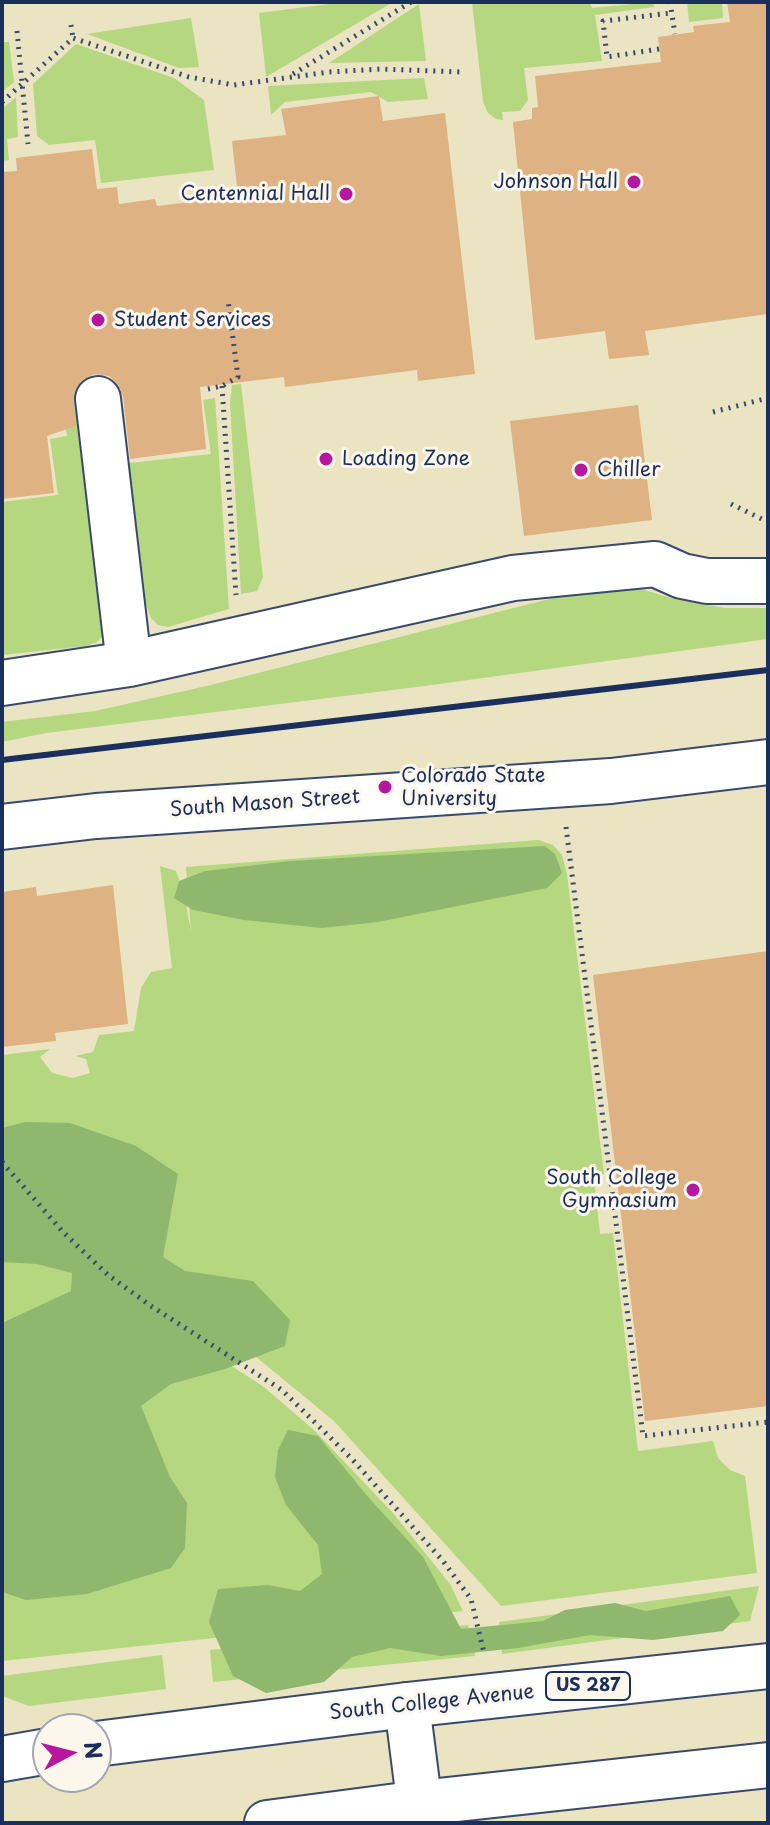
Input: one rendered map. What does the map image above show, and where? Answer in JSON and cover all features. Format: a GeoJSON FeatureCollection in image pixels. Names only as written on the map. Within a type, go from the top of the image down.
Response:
{"type":"FeatureCollection","features":[{"type":"Feature","properties":{"kind":"main road"},"geometry":{"type":"LineString","coordinates":[[98,399],[129,664]]}},
{"type":"Feature","properties":{"kind":"main road"},"geometry":{"type":"LineString","coordinates":[[2,683],[129,664],[513,578],[655,564],[682,576],[707,581],[768,581]]}},
{"type":"Feature","properties":{"kind":"main road","name":"South Mason Street"},"geometry":{"type":"LineString","coordinates":[[2,827],[96,816],[611,781],[768,762]]}},
{"type":"Feature","properties":{"kind":"main road","name":"South College Avenue"},"geometry":{"type":"LineString","coordinates":[[112,1742],[407,1705],[768,1666]]}},
{"type":"Feature","properties":{"kind":"main road"},"geometry":{"type":"LineString","coordinates":[[407,1705],[421,1813]]}},
{"type":"Feature","properties":{"kind":"main road"},"geometry":{"type":"LineString","coordinates":[[2,1759],[32,1754]]}},
{"type":"Feature","properties":{"kind":"main road"},"geometry":{"type":"LineString","coordinates":[[267,1823],[421,1813],[768,1765]]}},
{"type":"Feature","properties":{"kind":"path"},"geometry":{"type":"LineString","coordinates":[[289,77],[411,2]]}},
{"type":"Feature","properties":{"kind":"path"},"geometry":{"type":"LineString","coordinates":[[670,2],[675,34]]}},
{"type":"Feature","properties":{"kind":"path"},"geometry":{"type":"LineString","coordinates":[[659,49],[607,57],[603,21],[671,13]]}},
{"type":"Feature","properties":{"kind":"path"},"geometry":{"type":"LineString","coordinates":[[71,25],[73,38]]}},
{"type":"Feature","properties":{"kind":"path"},"geometry":{"type":"LineString","coordinates":[[17,31],[28,144]]}},
{"type":"Feature","properties":{"kind":"path"},"geometry":{"type":"LineString","coordinates":[[73,38],[189,77],[234,85],[381,69],[461,72]]}},
{"type":"Feature","properties":{"kind":"path"},"geometry":{"type":"LineString","coordinates":[[2,102],[73,38]]}},
{"type":"Feature","properties":{"kind":"path"},"geometry":{"type":"LineString","coordinates":[[208,389],[222,386],[238,377],[228,300]]}},
{"type":"Feature","properties":{"kind":"path"},"geometry":{"type":"LineString","coordinates":[[222,386],[238,640]]}},
{"type":"Feature","properties":{"kind":"path"},"geometry":{"type":"LineString","coordinates":[[713,412],[768,398]]}},
{"type":"Feature","properties":{"kind":"path"},"geometry":{"type":"LineString","coordinates":[[731,504],[768,522]]}},
{"type":"Feature","properties":{"kind":"path"},"geometry":{"type":"LineString","coordinates":[[565,824],[643,1436],[768,1422]]}},
{"type":"Feature","properties":{"kind":"path"},"geometry":{"type":"LineString","coordinates":[[2,1162],[63,1232],[108,1275],[282,1390],[352,1459],[443,1561],[471,1599],[487,1665]]}},
{"type":"Feature","properties":{"kind":"green space"},"geometry":{"type":"Polygon","coordinates":[[[346,2],[393,2],[266,77],[259,13],[346,2]]]}},
{"type":"Feature","properties":{"kind":"green space"},"geometry":{"type":"Polygon","coordinates":[[[472,2],[590,2],[592,8],[653,2],[654,7],[595,15],[602,61],[524,68],[528,100],[520,111],[502,112],[503,120],[488,113],[483,102],[472,2]]]}},
{"type":"Feature","properties":{"kind":"green space"},"geometry":{"type":"Polygon","coordinates":[[[687,2],[722,2],[723,18],[689,22],[687,2]]]}},
{"type":"Feature","properties":{"kind":"green space"},"geometry":{"type":"Polygon","coordinates":[[[419,4],[426,61],[329,63],[419,4]]]}},
{"type":"Feature","properties":{"kind":"green space"},"geometry":{"type":"Polygon","coordinates":[[[191,18],[199,67],[179,68],[87,34],[191,18]]]}},
{"type":"Feature","properties":{"kind":"green space"},"geometry":{"type":"Polygon","coordinates":[[[2,42],[9,42],[14,82],[2,92],[2,42]]]}},
{"type":"Feature","properties":{"kind":"green space"},"geometry":{"type":"Polygon","coordinates":[[[76,44],[174,78],[204,100],[214,170],[101,183],[95,140],[49,145],[37,136],[33,84],[76,44]]]}},
{"type":"Feature","properties":{"kind":"green space"},"geometry":{"type":"Polygon","coordinates":[[[424,78],[428,99],[388,102],[371,92],[285,102],[271,115],[268,86],[424,78]]]}},
{"type":"Feature","properties":{"kind":"green space"},"geometry":{"type":"Polygon","coordinates":[[[16,97],[18,137],[7,139],[9,160],[2,161],[2,109],[16,97]]]}},
{"type":"Feature","properties":{"kind":"green space"},"geometry":{"type":"Polygon","coordinates":[[[75,381],[105,633],[97,642],[86,646],[2,655],[2,502],[58,495],[50,439],[67,436],[60,394],[75,381]]]}},
{"type":"Feature","properties":{"kind":"green space"},"geometry":{"type":"Polygon","coordinates":[[[241,384],[263,577],[257,591],[241,594],[230,403],[232,385],[241,384]]]}},
{"type":"Feature","properties":{"kind":"green space"},"geometry":{"type":"Polygon","coordinates":[[[215,398],[229,609],[168,627],[158,625],[151,618],[144,599],[129,463],[211,454],[203,400],[215,398]]]}},
{"type":"Feature","properties":{"kind":"green space"},"geometry":{"type":"Polygon","coordinates":[[[625,584],[674,599],[725,608],[768,608],[768,639],[46,733],[2,742],[2,722],[95,711],[211,685],[600,586],[625,584]]]}},
{"type":"Feature","properties":{"kind":"green space"},"geometry":{"type":"Polygon","coordinates":[[[538,840],[553,845],[562,855],[567,874],[604,1174],[594,1177],[600,1234],[613,1233],[638,1451],[713,1441],[718,1458],[730,1470],[745,1476],[757,1573],[501,1606],[334,1421],[2,1148],[2,1055],[50,1049],[40,1057],[52,1073],[73,1078],[90,1073],[86,1059],[75,1056],[93,1052],[99,1035],[134,1031],[141,988],[151,972],[172,968],[160,866],[176,871],[184,893],[191,932],[186,867],[538,840]]]}},
{"type":"Feature","properties":{"kind":"green space"},"geometry":{"type":"Polygon","coordinates":[[[545,846],[555,854],[562,873],[547,888],[378,922],[322,928],[244,920],[193,910],[174,898],[179,881],[205,871],[290,861],[545,846]]]}},
{"type":"Feature","properties":{"kind":"green space"},"geometry":{"type":"Polygon","coordinates":[[[25,1122],[70,1123],[136,1146],[178,1174],[163,1257],[185,1271],[253,1281],[290,1320],[285,1346],[225,1369],[171,1384],[141,1406],[170,1477],[187,1503],[185,1548],[171,1568],[87,1594],[26,1600],[2,1592],[2,1323],[71,1291],[72,1273],[37,1264],[2,1262],[2,1128],[25,1122]]]}},
{"type":"Feature","properties":{"kind":"green space"},"geometry":{"type":"Polygon","coordinates":[[[2,1176],[227,1363],[264,1387],[315,1431],[393,1513],[450,1584],[463,1611],[2,1661],[2,1176]]]}},
{"type":"Feature","properties":{"kind":"green space"},"geometry":{"type":"Polygon","coordinates":[[[288,1430],[318,1436],[423,1557],[461,1629],[543,1621],[565,1610],[615,1603],[646,1611],[730,1596],[740,1615],[723,1631],[653,1640],[590,1635],[518,1648],[441,1656],[390,1648],[352,1657],[324,1682],[266,1693],[233,1676],[209,1622],[218,1589],[268,1585],[300,1591],[322,1574],[318,1545],[286,1505],[275,1477],[278,1450],[288,1430]]]}},
{"type":"Feature","properties":{"kind":"green space"},"geometry":{"type":"Polygon","coordinates":[[[759,1586],[750,1621],[502,1654],[499,1622],[759,1586]]]}},
{"type":"Feature","properties":{"kind":"green space"},"geometry":{"type":"Polygon","coordinates":[[[468,1625],[475,1656],[213,1682],[210,1650],[468,1625]]]}},
{"type":"Feature","properties":{"kind":"green space"},"geometry":{"type":"Polygon","coordinates":[[[162,1655],[166,1689],[29,1706],[2,1696],[2,1676],[162,1655]]]}},
{"type":"Feature","properties":{"kind":"building","name":"Johnson Hall"},"geometry":{"type":"Polygon","coordinates":[[[727,2],[768,2],[768,314],[645,331],[649,355],[609,359],[605,331],[535,340],[513,122],[532,119],[532,108],[538,107],[535,76],[661,62],[658,37],[694,32],[693,26],[730,22],[727,2]]]}},
{"type":"Feature","properties":{"kind":"building"},"geometry":{"type":"Polygon","coordinates":[[[379,96],[383,121],[445,113],[475,374],[418,381],[417,370],[285,387],[284,377],[200,387],[206,449],[130,459],[123,396],[109,376],[94,374],[82,380],[75,390],[76,426],[47,436],[54,493],[2,499],[2,172],[17,171],[16,158],[92,149],[97,189],[117,187],[119,204],[155,199],[157,206],[238,196],[232,141],[286,135],[281,109],[379,96]]]}},
{"type":"Feature","properties":{"kind":"building","name":"Chiller"},"geometry":{"type":"Polygon","coordinates":[[[638,405],[652,520],[524,536],[510,421],[638,405]]]}},
{"type":"Feature","properties":{"kind":"building"},"geometry":{"type":"Polygon","coordinates":[[[113,885],[128,1024],[55,1033],[56,1041],[2,1047],[2,892],[36,887],[37,896],[113,885]]]}},
{"type":"Feature","properties":{"kind":"building","name":"South College Gymnasium"},"geometry":{"type":"Polygon","coordinates":[[[768,951],[768,1406],[645,1421],[593,975],[768,951]]]}},
{"type":"Feature","properties":{"kind":"railway"},"geometry":{"type":"LineString","coordinates":[[2,760],[768,670]]}},
{"type":"Feature","properties":{"kind":"place","name":"Johnson Hall"},"geometry":{"type":"Point","coordinates":[634,182]}},
{"type":"Feature","properties":{"kind":"place","name":"Centennial Hall"},"geometry":{"type":"Point","coordinates":[346,194]}},
{"type":"Feature","properties":{"kind":"place","name":"Student Services"},"geometry":{"type":"Point","coordinates":[98,320]}},
{"type":"Feature","properties":{"kind":"place","name":"Loading Zone"},"geometry":{"type":"Point","coordinates":[326,459]}},
{"type":"Feature","properties":{"kind":"place","name":"Chiller"},"geometry":{"type":"Point","coordinates":[581,470]}},
{"type":"Feature","properties":{"kind":"place","name":"Colorado State University"},"geometry":{"type":"Point","coordinates":[385,787]}},
{"type":"Feature","properties":{"kind":"place","name":"South College Gymnasium"},"geometry":{"type":"Point","coordinates":[693,1190]}}]}
